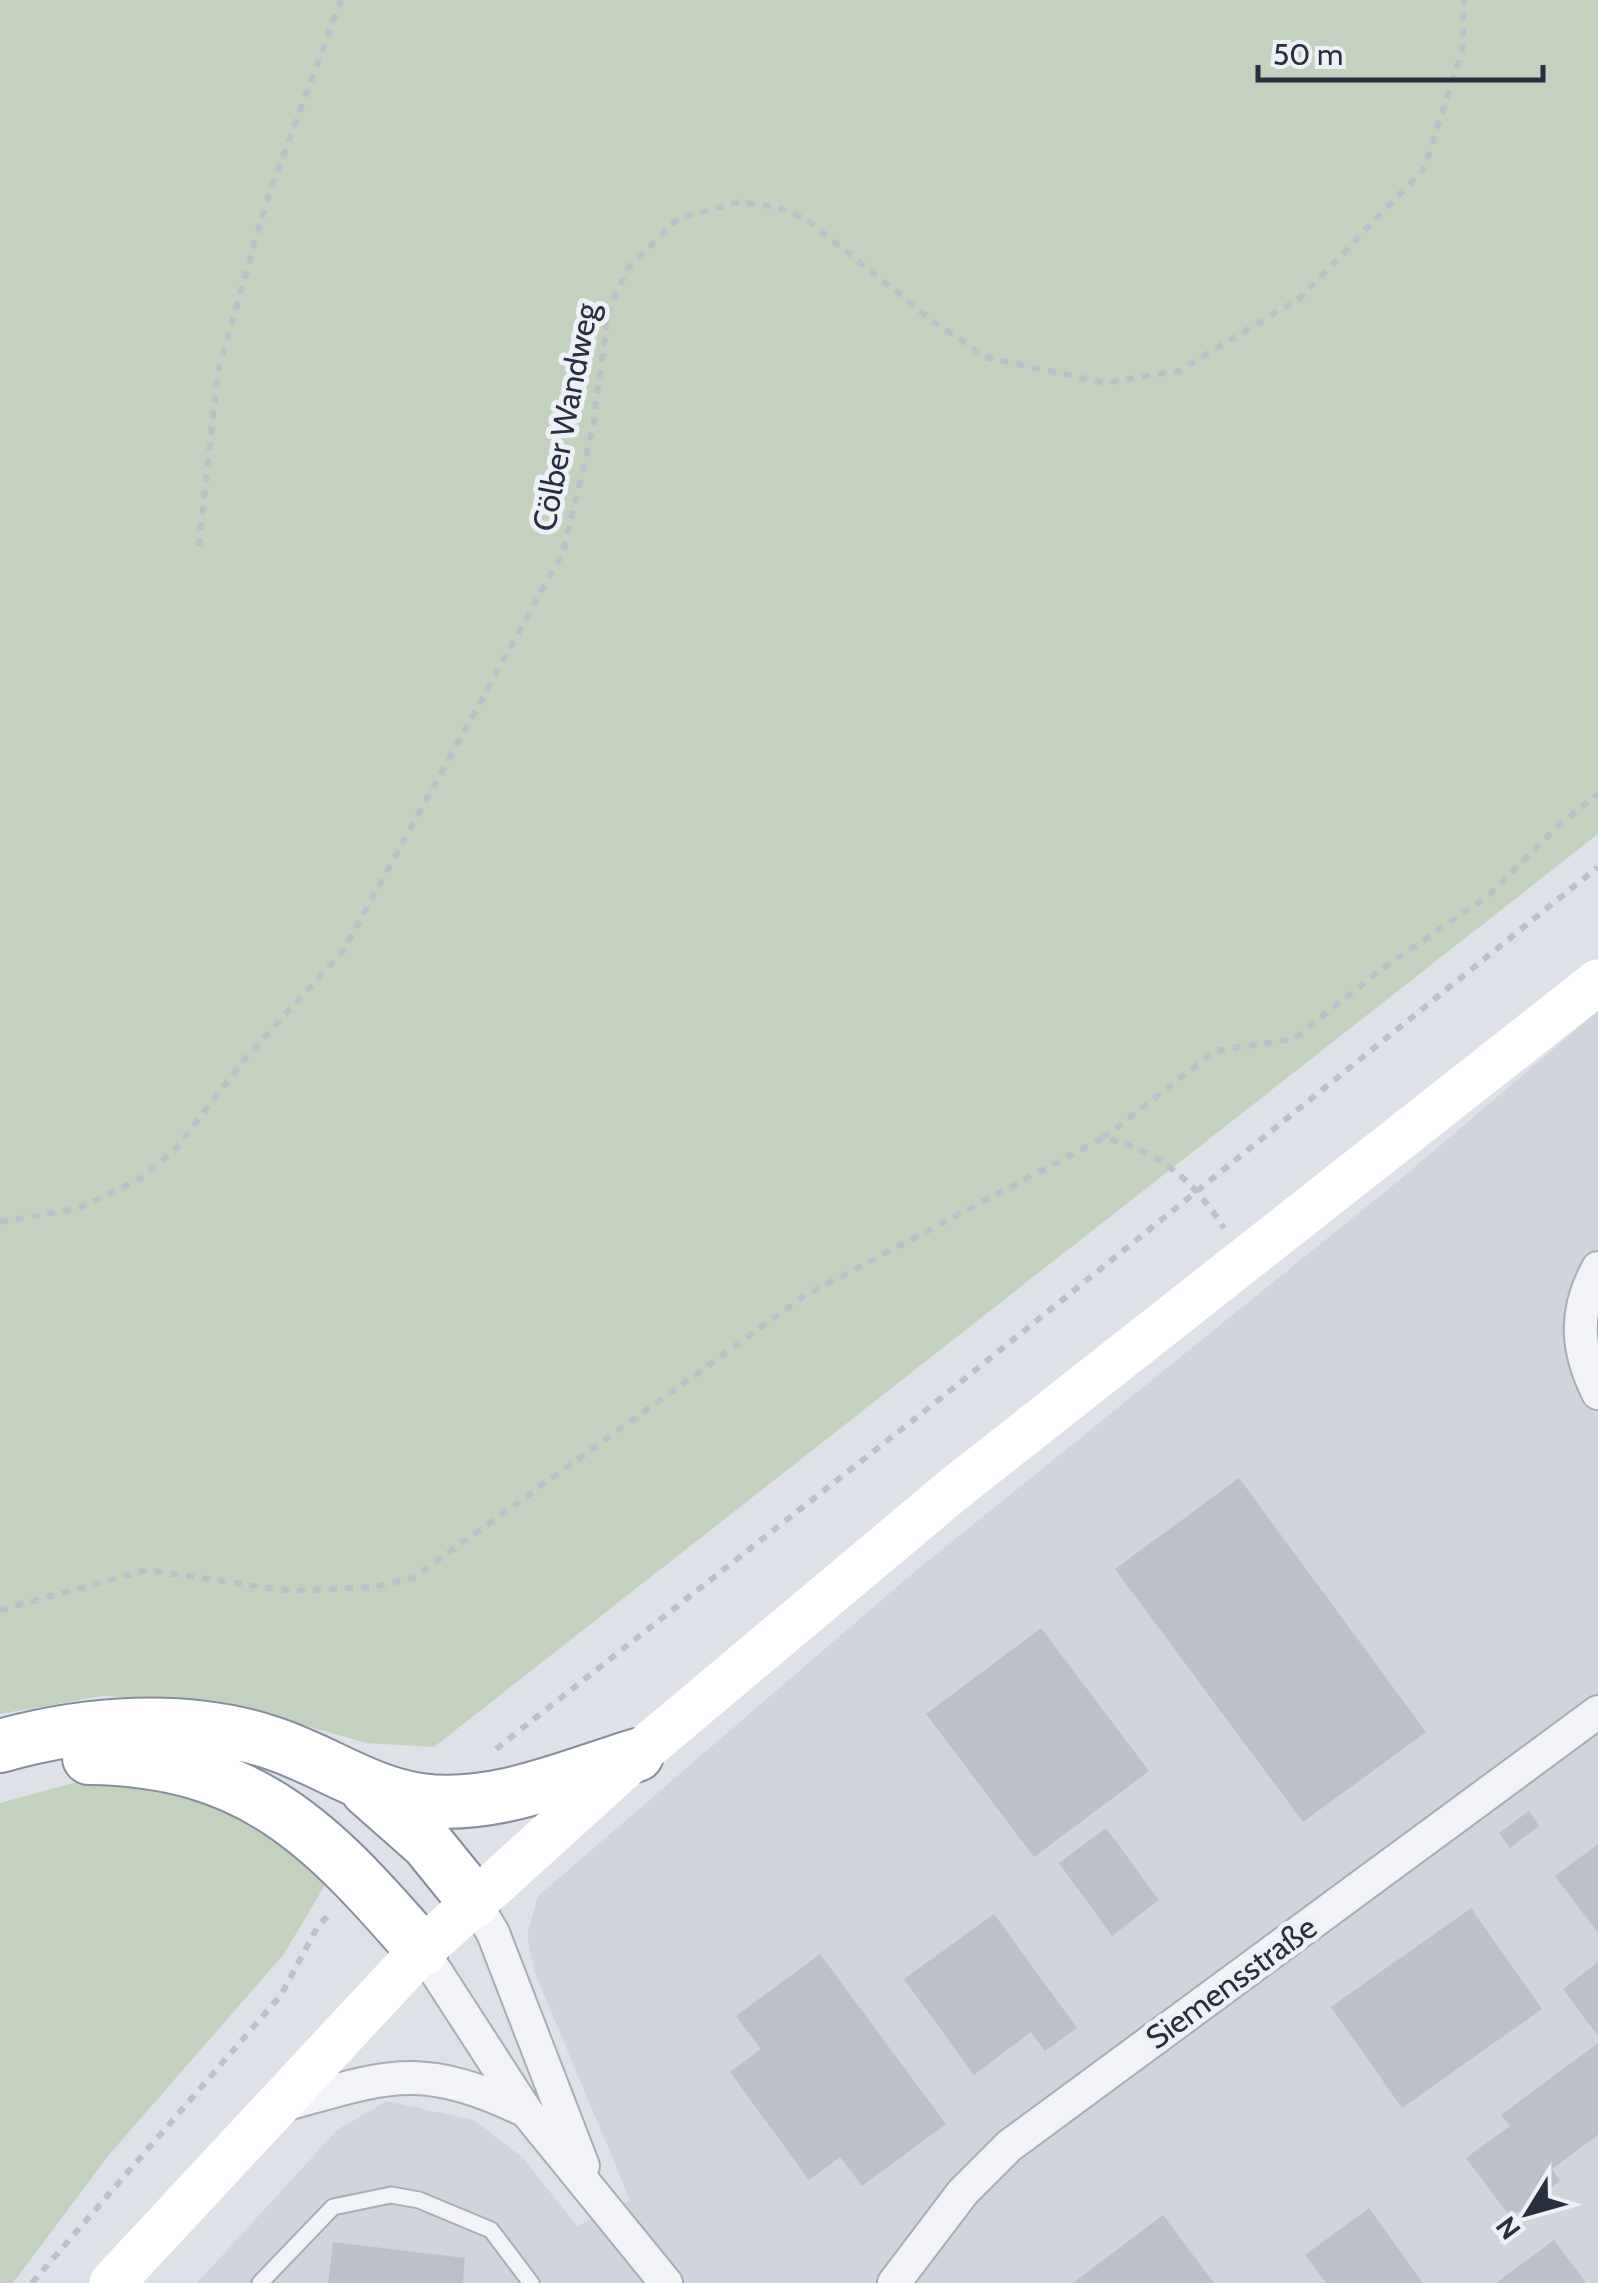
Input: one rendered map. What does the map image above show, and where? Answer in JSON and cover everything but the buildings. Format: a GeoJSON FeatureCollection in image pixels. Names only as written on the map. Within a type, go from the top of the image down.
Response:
{"type":"FeatureCollection","features":[{"type":"Feature","properties":{"kind":"highway"},"geometry":{"type":"LineString","coordinates":[[0,1746],[81,1728],[128,1725],[221,1730],[269,1742],[355,1780],[420,1800],[460,1801],[497,1798],[637,1756]]}},
{"type":"Feature","properties":{"kind":"highway"},"geometry":{"type":"LineString","coordinates":[[0,1776],[80,1758],[150,1762],[206,1775],[282,1811],[316,1836],[362,1881],[422,1950]]}},
{"type":"Feature","properties":{"kind":"highway"},"geometry":{"type":"LineString","coordinates":[[355,1780],[427,1843],[474,1901]]}},
{"type":"Feature","properties":{"kind":"main road"},"geometry":{"type":"LineString","coordinates":[[112,2283],[422,1950],[637,1756],[954,1489],[1598,982]]}},
{"type":"Feature","properties":{"kind":"street"},"geometry":{"type":"LineString","coordinates":[[1598,1268],[1584,1292],[1578,1327],[1586,1369],[1598,1392]]}},
{"type":"Feature","properties":{"kind":"street","name":"Siemensstraße"},"geometry":{"type":"LineString","coordinates":[[894,2283],[963,2192],[1009,2146],[1598,1712]]}},
{"type":"Feature","properties":{"kind":"street"},"geometry":{"type":"LineString","coordinates":[[474,1901],[512,1980],[597,2203]]}},
{"type":"Feature","properties":{"kind":"street"},"geometry":{"type":"LineString","coordinates":[[422,1950],[526,2112],[666,2283]]}},
{"type":"Feature","properties":{"kind":"street"},"geometry":{"type":"LineString","coordinates":[[271,2108],[392,2076],[424,2076],[486,2092],[526,2112]]}},
{"type":"Feature","properties":{"kind":"lane"},"geometry":{"type":"LineString","coordinates":[[260,2283],[333,2207],[391,2195],[419,2200],[491,2230],[531,2283]]}},
{"type":"Feature","properties":{"kind":"path"},"geometry":{"type":"LineString","coordinates":[[200,546],[218,371],[268,196],[341,0]]}},
{"type":"Feature","properties":{"kind":"path","name":"Cölber Wandweg"},"geometry":{"type":"LineString","coordinates":[[0,1222],[80,1208],[141,1178],[174,1150],[243,1061],[343,952],[563,552],[592,432],[610,326],[608,308],[628,268],[680,218],[739,202],[776,207],[806,218],[931,320],[985,357],[1105,383],[1178,371],[1300,299],[1424,169],[1462,51],[1464,0]]}},
{"type":"Feature","properties":{"kind":"path"},"geometry":{"type":"LineString","coordinates":[[0,1610],[147,1570],[291,1591],[373,1588],[414,1578],[806,1295],[1102,1138],[1215,1052],[1294,1038],[1379,971],[1489,896],[1558,826],[1598,794]]}},
{"type":"Feature","properties":{"kind":"path"},"geometry":{"type":"LineString","coordinates":[[495,1750],[1598,868]]}},
{"type":"Feature","properties":{"kind":"path"},"geometry":{"type":"LineString","coordinates":[[1102,1138],[1138,1146],[1175,1168],[1199,1190],[1247,1262]]}},
{"type":"Feature","properties":{"kind":"path"},"geometry":{"type":"LineString","coordinates":[[32,2283],[282,1994],[318,1926],[362,1881]]}},
{"type":"Feature","properties":{"kind":"shaded area"},"geometry":{"type":"Polygon","coordinates":[[[1598,1011],[1598,2283],[197,2283],[337,2130],[387,2101],[474,2120],[523,2158],[577,2226],[630,2200],[534,1971],[527,1935],[538,1896],[907,1578],[1397,1182],[1598,1011]]]}},
{"type":"Feature","properties":{"kind":"green space"},"geometry":{"type":"Polygon","coordinates":[[[0,0],[1598,0],[1598,834],[434,1747],[366,1743],[224,1702],[102,1696],[0,1714],[0,0]]]}},
{"type":"Feature","properties":{"kind":"green space"},"geometry":{"type":"Polygon","coordinates":[[[88,1779],[163,1787],[204,1798],[294,1850],[308,1861],[325,1885],[284,1954],[108,2156],[13,2283],[0,2283],[0,1803],[88,1779]]]}}]}
